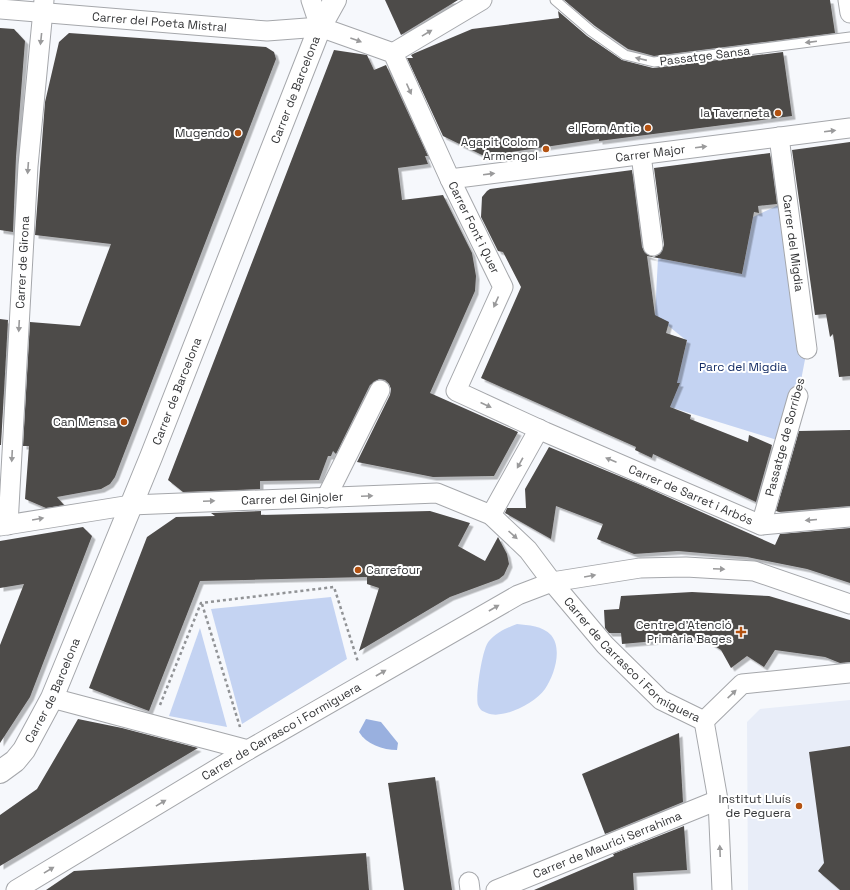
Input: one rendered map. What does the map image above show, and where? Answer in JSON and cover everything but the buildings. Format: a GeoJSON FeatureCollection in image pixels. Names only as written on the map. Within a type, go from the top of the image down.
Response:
{"type":"FeatureCollection","features":[{"type":"Feature","properties":{"kind":"street"},"geometry":{"type":"LineString","coordinates":[[311,0],[320,27],[393,53],[482,0]]}},
{"type":"Feature","properties":{"kind":"street","name":"Carrer de Barcelona"},"geometry":{"type":"LineString","coordinates":[[0,772],[15,761],[24,750],[52,698],[212,303],[320,27],[335,0]]}},
{"type":"Feature","properties":{"kind":"street"},"geometry":{"type":"LineString","coordinates":[[848,0],[850,13]]}},
{"type":"Feature","properties":{"kind":"street","name":"Carrer del Poeta Mistral"},"geometry":{"type":"LineString","coordinates":[[0,9],[44,6],[267,31],[320,27]]}},
{"type":"Feature","properties":{"kind":"street","name":"Carrer de Girona"},"geometry":{"type":"LineString","coordinates":[[4,525],[28,166],[44,6]]}},
{"type":"Feature","properties":{"kind":"street","name":"Carrer Font i Quer"},"geometry":{"type":"LineString","coordinates":[[393,53],[450,179],[503,287],[456,391],[539,429]]}},
{"type":"Feature","properties":{"kind":"street","name":"Carrer Major"},"geometry":{"type":"LineString","coordinates":[[450,179],[850,128]]}},
{"type":"Feature","properties":{"kind":"street","name":"Carrer del Migdia"},"geometry":{"type":"LineString","coordinates":[[779,137],[807,349]]}},
{"type":"Feature","properties":{"kind":"street"},"geometry":{"type":"LineString","coordinates":[[641,154],[653,246]]}},
{"type":"Feature","properties":{"kind":"street"},"geometry":{"type":"LineString","coordinates":[[326,498],[380,390]]}},
{"type":"Feature","properties":{"kind":"street","name":"Passatge de Sorribes"},"geometry":{"type":"LineString","coordinates":[[761,525],[798,396]]}},
{"type":"Feature","properties":{"kind":"street"},"geometry":{"type":"LineString","coordinates":[[490,515],[539,429]]}},
{"type":"Feature","properties":{"kind":"street","name":"Carrer de Sarret i Arbós"},"geometry":{"type":"LineString","coordinates":[[539,429],[761,525],[850,517]]}},
{"type":"Feature","properties":{"kind":"street","name":"Carrer del Ginjoler"},"geometry":{"type":"LineString","coordinates":[[4,525],[131,505],[437,493],[490,515],[528,550],[552,582]]}},
{"type":"Feature","properties":{"kind":"street","name":"Carrer de Carrasco i Formiguera"},"geometry":{"type":"LineString","coordinates":[[16,890],[248,750],[518,595],[552,582],[640,568],[686,567],[754,570],[850,604]]}},
{"type":"Feature","properties":{"kind":"street","name":"Carrer de Carrasco i Formiguera"},"geometry":{"type":"LineString","coordinates":[[552,582],[604,645],[661,700],[704,721],[742,684],[850,673]]}},
{"type":"Feature","properties":{"kind":"street"},"geometry":{"type":"LineString","coordinates":[[52,698],[248,750]]}},
{"type":"Feature","properties":{"kind":"street"},"geometry":{"type":"LineString","coordinates":[[704,721],[718,800],[722,890]]}},
{"type":"Feature","properties":{"kind":"street","name":"Carrer de Maurici Serrahima"},"geometry":{"type":"LineString","coordinates":[[496,890],[718,800]]}},
{"type":"Feature","properties":{"kind":"lane","name":"Passatge Sansa"},"geometry":{"type":"LineString","coordinates":[[556,0],[591,31],[624,55],[654,62],[850,37]]}},
{"type":"Feature","properties":{"kind":"path"},"geometry":{"type":"LineString","coordinates":[[201,603],[334,587],[365,683]]}},
{"type":"Feature","properties":{"kind":"path"},"geometry":{"type":"LineString","coordinates":[[152,724],[201,603]]}},
{"type":"Feature","properties":{"kind":"path"},"geometry":{"type":"LineString","coordinates":[[201,603],[248,750]]}},
{"type":"Feature","properties":{"kind":"shaded area","name":"Institut Lluís de Peguera"},"geometry":{"type":"Polygon","coordinates":[[[850,700],[850,890],[748,890],[747,722],[760,709],[850,700]]]}},
{"type":"Feature","properties":{"kind":"shaded area"},"geometry":{"type":"Polygon","coordinates":[[[366,719],[381,722],[398,743],[397,750],[375,746],[362,736],[359,732],[366,719]]]}},
{"type":"Feature","properties":{"kind":"green space","name":"Parc del Migdia"},"geometry":{"type":"Polygon","coordinates":[[[781,204],[807,349],[798,396],[777,440],[670,407],[687,341],[655,315],[658,258],[742,274],[753,217],[781,204]]]}},
{"type":"Feature","properties":{"kind":"green space"},"geometry":{"type":"Polygon","coordinates":[[[331,597],[347,659],[242,724],[211,609],[331,597]]]}},
{"type":"Feature","properties":{"kind":"green space"},"geometry":{"type":"Polygon","coordinates":[[[517,624],[540,628],[551,635],[555,641],[557,655],[554,670],[545,689],[534,700],[510,712],[494,715],[487,713],[482,711],[477,700],[480,673],[486,645],[499,633],[517,624]]]}},
{"type":"Feature","properties":{"kind":"green space"},"geometry":{"type":"Polygon","coordinates":[[[200,628],[227,727],[169,716],[200,628]]]}},
{"type":"Feature","properties":{"kind":"place","name":"la Taverneta"},"geometry":{"type":"Point","coordinates":[778,113]}},
{"type":"Feature","properties":{"kind":"place","name":"el Forn Antic"},"geometry":{"type":"Point","coordinates":[648,128]}},
{"type":"Feature","properties":{"kind":"place","name":"Mugendo"},"geometry":{"type":"Point","coordinates":[238,133]}},
{"type":"Feature","properties":{"kind":"place","name":"Agapit Colom Armengol"},"geometry":{"type":"Point","coordinates":[546,149]}},
{"type":"Feature","properties":{"kind":"place","name":"Can Mensa"},"geometry":{"type":"Point","coordinates":[124,422]}},
{"type":"Feature","properties":{"kind":"place","name":"Carrefour"},"geometry":{"type":"Point","coordinates":[358,570]}},
{"type":"Feature","properties":{"kind":"place","name":"Centre d'Atenció Primària Bages"},"geometry":{"type":"Point","coordinates":[741,632]}},
{"type":"Feature","properties":{"kind":"place","name":"Institut Lluís de Peguera"},"geometry":{"type":"Point","coordinates":[799,806]}}]}
